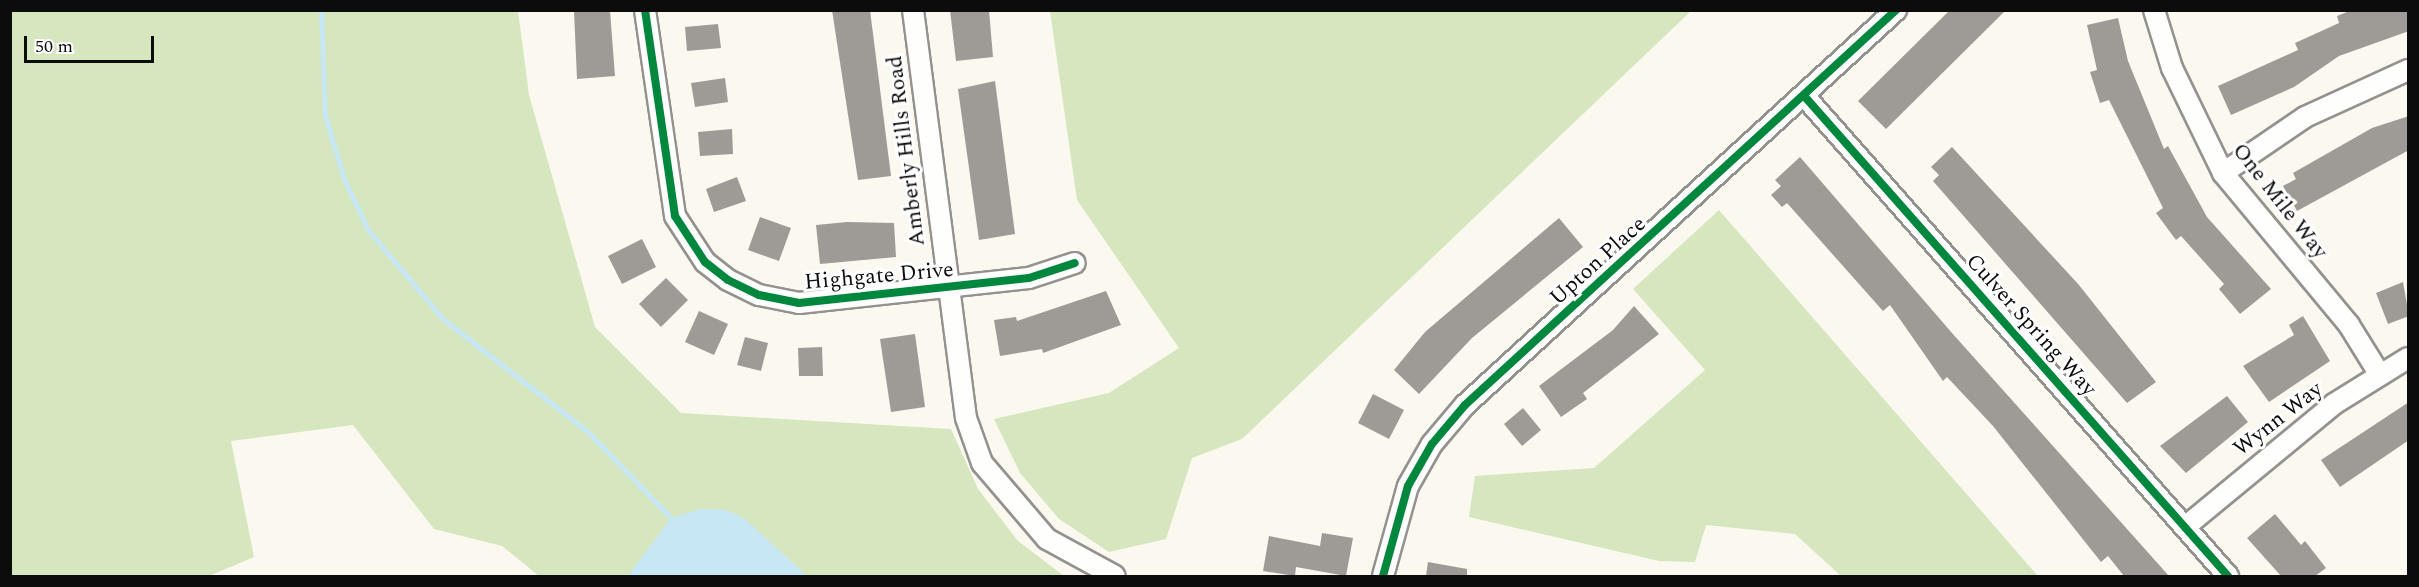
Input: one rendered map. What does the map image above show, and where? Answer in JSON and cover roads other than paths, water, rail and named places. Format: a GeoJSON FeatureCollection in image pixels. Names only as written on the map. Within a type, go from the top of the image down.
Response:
{"type":"FeatureCollection","features":[{"type":"Feature","properties":{"kind":"street","name":"Highgate Drive"},"geometry":{"type":"LineString","coordinates":[[645,10],[667,187],[675,216],[705,262],[759,295],[799,303],[1029,278],[1075,263]]}},
{"type":"Feature","properties":{"kind":"street","name":"Amberly Hills Road"},"geometry":{"type":"LineString","coordinates":[[913,10],[946,288],[966,417],[981,463],[1047,539],[1115,576]]}},
{"type":"Feature","properties":{"kind":"street","name":"Upton Place"},"geometry":{"type":"LineString","coordinates":[[1383,576],[1388,542],[1408,486],[1432,444],[1465,405],[1806,98],[1896,10]]}},
{"type":"Feature","properties":{"kind":"street","name":"One Mile Way"},"geometry":{"type":"LineString","coordinates":[[2154,10],[2172,68],[2223,173],[2349,326],[2380,375]]}},
{"type":"Feature","properties":{"kind":"street"},"geometry":{"type":"LineString","coordinates":[[2223,173],[2305,117],[2409,70]]}},
{"type":"Feature","properties":{"kind":"street","name":"Culver Spring Way"},"geometry":{"type":"LineString","coordinates":[[1806,98],[2228,576]]}},
{"type":"Feature","properties":{"kind":"street","name":"Wynn Way"},"geometry":{"type":"LineString","coordinates":[[2185,526],[2334,404],[2409,358]]}},
{"type":"Feature","properties":{"kind":"water"},"geometry":{"type":"Polygon","coordinates":[[[701,509],[727,510],[746,520],[807,576],[628,576],[671,518],[701,509]]]}},
{"type":"Feature","properties":{"kind":"waterway"},"geometry":{"type":"LineString","coordinates":[[321,10],[325,116],[344,179],[368,230],[443,319],[587,431],[671,518]]}}]}
